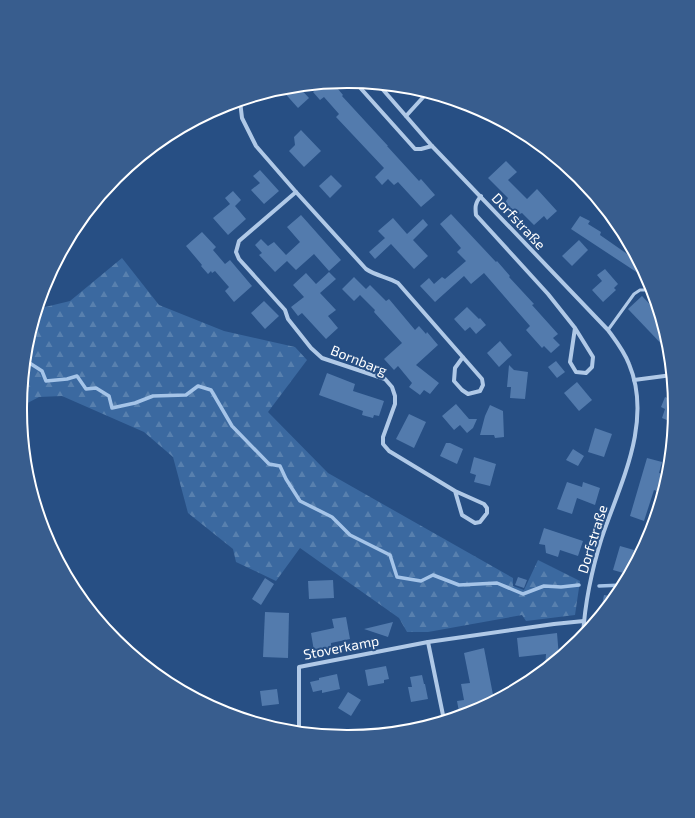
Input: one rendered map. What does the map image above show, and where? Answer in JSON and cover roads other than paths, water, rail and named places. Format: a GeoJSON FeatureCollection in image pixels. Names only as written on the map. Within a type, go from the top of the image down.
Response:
{"type":"FeatureCollection","features":[{"type":"Feature","properties":{"kind":"street"},"geometry":{"type":"LineString","coordinates":[[360,89],[415,149],[432,146]]}},
{"type":"Feature","properties":{"kind":"street","name":"Dorfstraße"},"geometry":{"type":"LineString","coordinates":[[384,90],[432,146],[608,330],[621,348],[629,364],[637,397],[638,415],[635,443],[592,572],[584,625]]}},
{"type":"Feature","properties":{"kind":"street"},"geometry":{"type":"LineString","coordinates":[[406,116],[423,98]]}},
{"type":"Feature","properties":{"kind":"street"},"geometry":{"type":"LineString","coordinates":[[241,107],[242,118],[252,140],[296,192],[366,270],[374,274],[390,278],[398,283],[463,357],[482,380],[483,385],[480,391],[468,394],[454,381],[455,368],[463,357]]}},
{"type":"Feature","properties":{"kind":"street","name":"Bornbarg"},"geometry":{"type":"LineString","coordinates":[[296,192],[238,240],[236,252],[239,259],[285,310],[288,319],[316,354],[322,358],[385,379],[392,387],[395,396],[395,404],[383,437],[383,444],[389,451],[455,491],[484,504],[488,508],[487,513],[480,522],[474,523],[462,515],[455,491]]}},
{"type":"Feature","properties":{"kind":"street"},"geometry":{"type":"LineString","coordinates":[[481,196],[476,201],[476,215],[548,294],[575,328],[593,357],[592,367],[586,373],[576,372],[570,362],[575,328]]}},
{"type":"Feature","properties":{"kind":"street"},"geometry":{"type":"LineString","coordinates":[[634,380],[666,376]]}},
{"type":"Feature","properties":{"kind":"street","name":"Stoverkamp"},"geometry":{"type":"LineString","coordinates":[[299,726],[299,667],[428,642],[584,621]]}},
{"type":"Feature","properties":{"kind":"street"},"geometry":{"type":"LineString","coordinates":[[428,642],[443,715]]}},
{"type":"Feature","properties":{"kind":"lane"},"geometry":{"type":"LineString","coordinates":[[608,330],[634,294],[640,290],[645,290]]}},
{"type":"Feature","properties":{"kind":"waterway"},"geometry":{"type":"LineString","coordinates":[[30,364],[42,371],[46,381],[67,379],[77,376],[86,389],[96,388],[109,396],[112,408],[135,403],[153,396],[186,395],[198,386],[211,390],[232,426],[269,464],[280,466],[286,479],[300,501],[332,517],[350,535],[390,555],[397,577],[421,581],[433,575],[459,585],[497,583],[523,594],[544,586],[561,587],[579,585]]}},
{"type":"Feature","properties":{"kind":"waterway"},"geometry":{"type":"LineString","coordinates":[[599,586],[615,585]]}}]}
